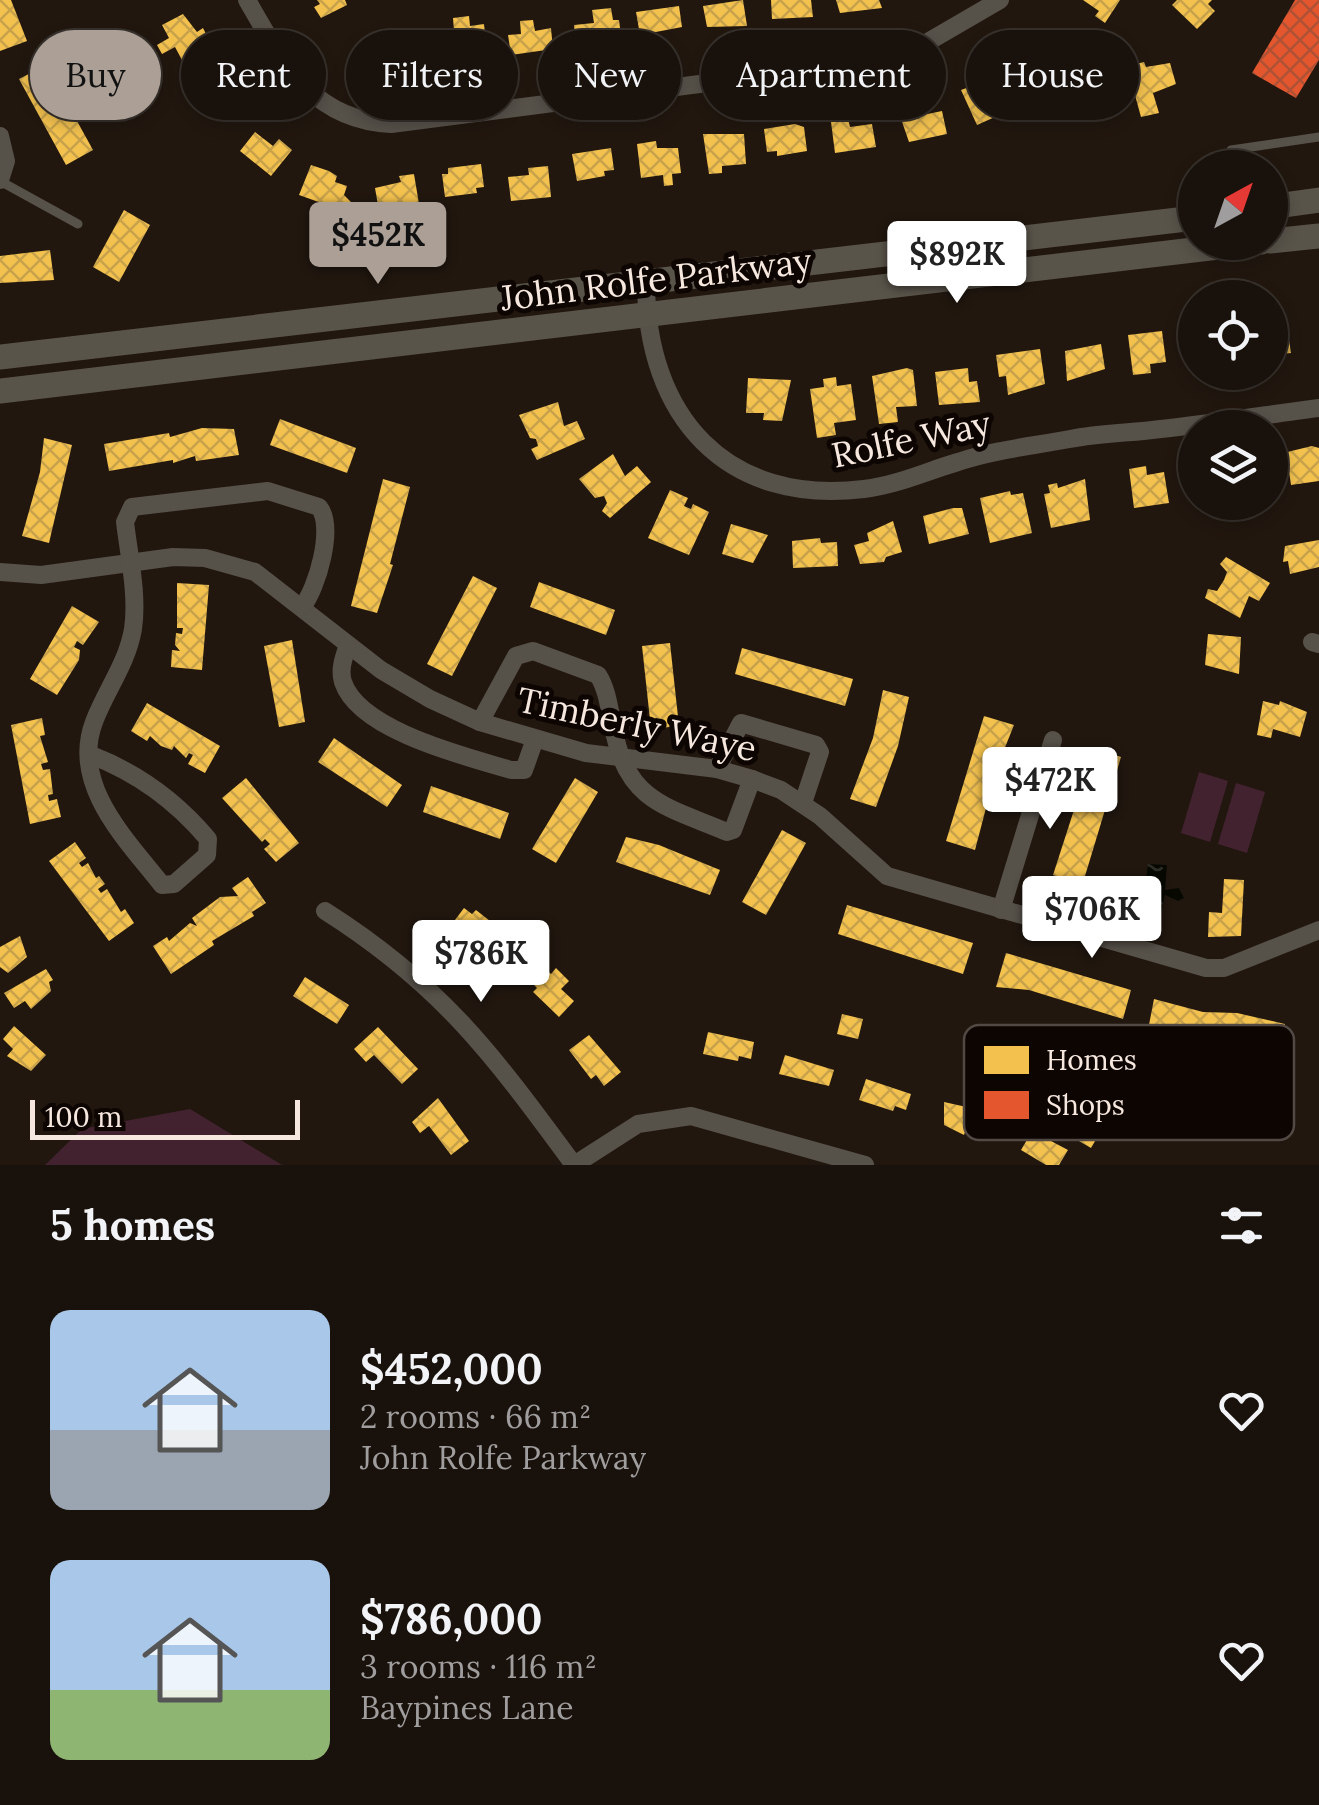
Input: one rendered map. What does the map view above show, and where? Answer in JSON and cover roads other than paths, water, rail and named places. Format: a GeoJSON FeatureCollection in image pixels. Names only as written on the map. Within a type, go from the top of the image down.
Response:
{"type":"FeatureCollection","features":[{"type":"Feature","properties":{"kind":"main road"},"geometry":{"type":"LineString","coordinates":[[1288,204],[1319,200]]}},
{"type":"Feature","properties":{"kind":"main road","name":"John Rolfe Parkway"},"geometry":{"type":"LineString","coordinates":[[0,358],[1178,220]]}},
{"type":"Feature","properties":{"kind":"main road"},"geometry":{"type":"LineString","coordinates":[[1288,240],[1319,236]]}},
{"type":"Feature","properties":{"kind":"main road","name":"John Rolfe Parkway"},"geometry":{"type":"LineString","coordinates":[[0,391],[1178,252]]}},
{"type":"Feature","properties":{"kind":"street"},"geometry":{"type":"LineString","coordinates":[[248,0],[292,76],[308,94],[342,114],[390,124],[869,61],[926,43],[1000,0]]}},
{"type":"Feature","properties":{"kind":"street"},"geometry":{"type":"LineString","coordinates":[[0,136],[6,161],[0,181]]}},
{"type":"Feature","properties":{"kind":"street","name":"Rolfe Way"},"geometry":{"type":"LineString","coordinates":[[646,282],[646,315],[665,383],[686,427],[738,469],[771,485],[797,490],[863,490],[963,460],[1080,436],[1319,408]]}},
{"type":"Feature","properties":{"kind":"street"},"geometry":{"type":"LineString","coordinates":[[91,755],[126,770],[167,797],[208,839],[207,854],[174,884],[162,885],[96,795],[91,755],[94,721],[122,668],[133,627],[125,522],[132,508],[254,492],[282,494],[320,508],[326,518],[310,597],[302,606]]}},
{"type":"Feature","properties":{"kind":"street","name":"Timberly Waye"},"geometry":{"type":"LineString","coordinates":[[0,572],[42,575],[173,557],[218,561],[254,572],[348,645],[430,700],[480,722],[586,754],[717,769],[752,778],[803,803],[887,876],[1206,968],[1224,968],[1319,930]]}},
{"type":"Feature","properties":{"kind":"street"},"geometry":{"type":"LineString","coordinates":[[348,645],[341,672],[348,692],[398,730],[512,770],[524,770],[535,739]]}},
{"type":"Feature","properties":{"kind":"street"},"geometry":{"type":"LineString","coordinates":[[480,722],[516,656],[533,651],[598,675],[626,774],[646,796],[727,832],[732,830],[752,778]]}},
{"type":"Feature","properties":{"kind":"street"},"geometry":{"type":"LineString","coordinates":[[717,769],[741,723],[816,746],[820,752],[803,803]]}},
{"type":"Feature","properties":{"kind":"street"},"geometry":{"type":"LineString","coordinates":[[1001,910],[1053,740]]}},
{"type":"Feature","properties":{"kind":"street"},"geometry":{"type":"LineString","coordinates":[[325,910],[396,958],[460,1017],[574,1165],[638,1124],[691,1116],[865,1165]]}},
{"type":"Feature","properties":{"kind":"lane"},"geometry":{"type":"LineString","coordinates":[[1231,150],[1319,136]]}},
{"type":"Feature","properties":{"kind":"lane"},"geometry":{"type":"LineString","coordinates":[[0,181],[78,224]]}},
{"type":"Feature","properties":{"kind":"water"},"geometry":{"type":"Polygon","coordinates":[[[1148,864],[1167,865],[1165,890],[1179,888],[1184,898],[1178,901],[1165,895],[1161,911],[1142,908],[1148,864]]]}}]}
